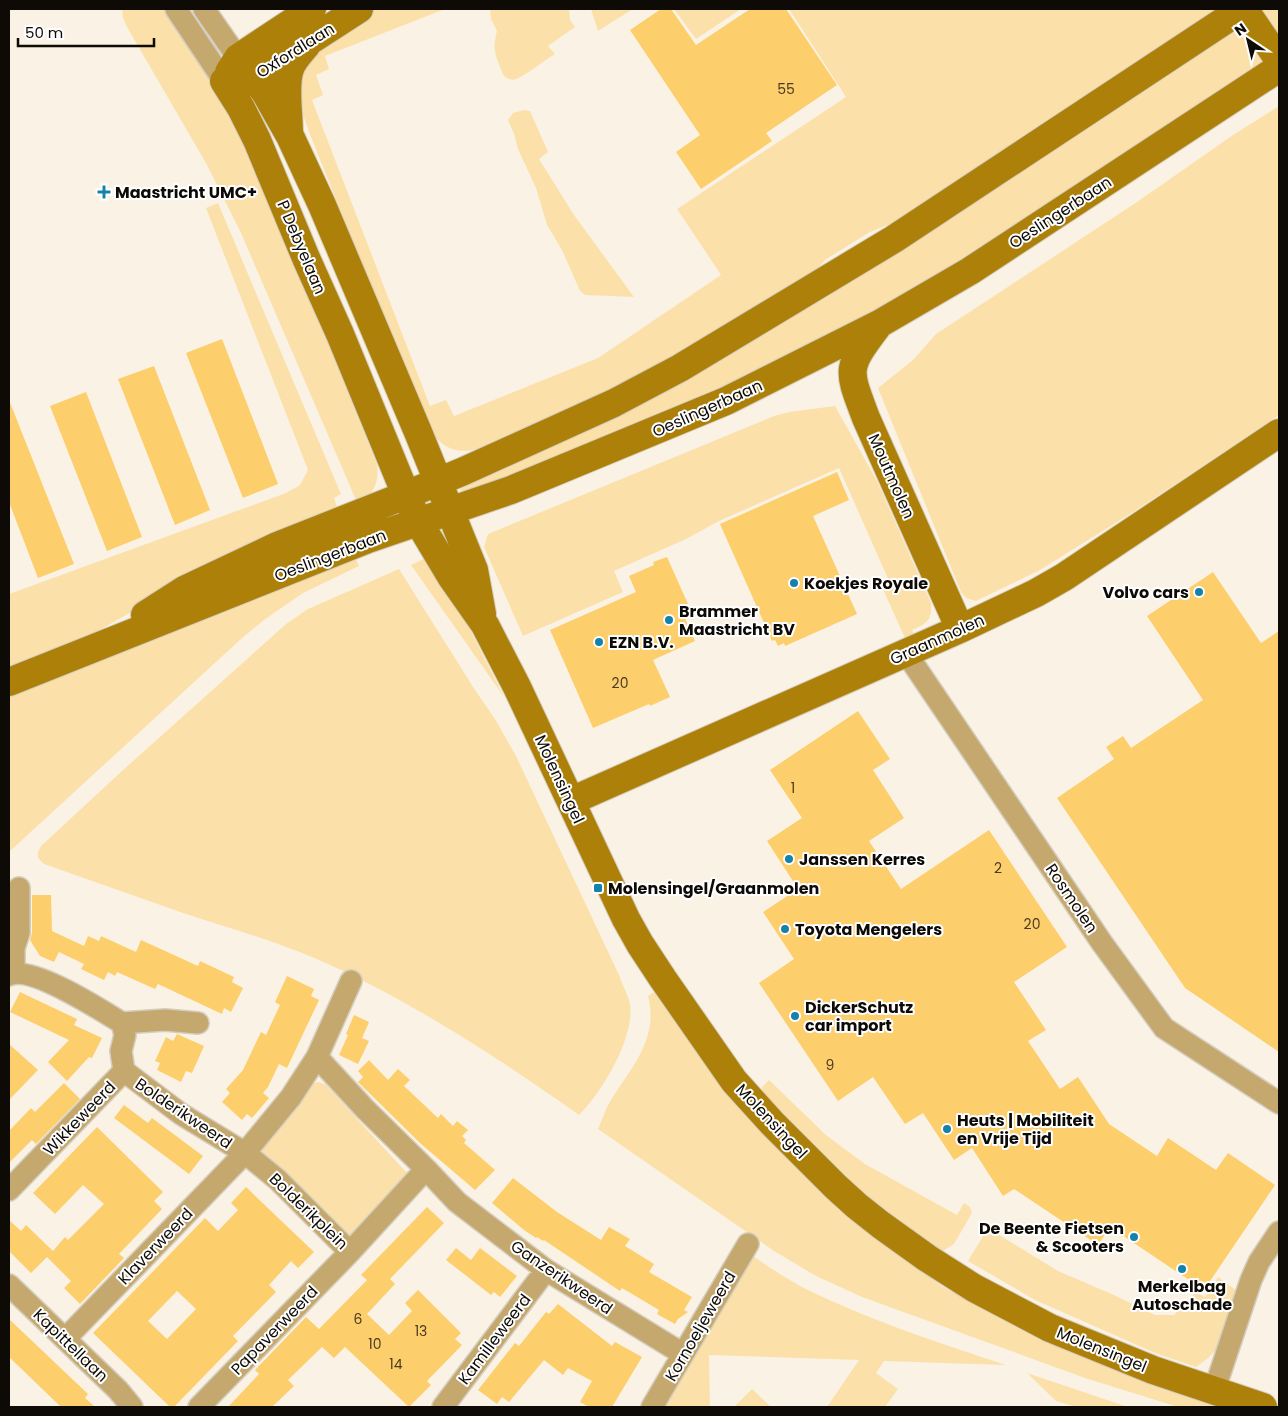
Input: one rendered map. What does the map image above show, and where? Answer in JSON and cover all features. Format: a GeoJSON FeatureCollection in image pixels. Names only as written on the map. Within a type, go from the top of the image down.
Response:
{"type":"FeatureCollection","features":[{"type":"Feature","properties":{"kind":"street","name":"P Debyelaan"},"geometry":{"type":"LineString","coordinates":[[176,9],[241,108],[257,140],[343,341],[406,496]]}},
{"type":"Feature","properties":{"kind":"street"},"geometry":{"type":"LineString","coordinates":[[204,9],[265,92],[290,136],[322,205],[418,432],[432,450],[453,460],[467,462],[489,459]]}},
{"type":"Feature","properties":{"kind":"street","name":"Oxfordlaan"},"geometry":{"type":"LineString","coordinates":[[224,81],[246,67],[312,9]]}},
{"type":"Feature","properties":{"kind":"street","name":"Oxfordlaan"},"geometry":{"type":"LineString","coordinates":[[246,67],[309,42],[359,9]]}},
{"type":"Feature","properties":{"kind":"street"},"geometry":{"type":"LineString","coordinates":[[1243,9],[1279,60]]}},
{"type":"Feature","properties":{"kind":"street","name":"Oeslingerbaan"},"geometry":{"type":"LineString","coordinates":[[86,651],[184,590],[224,570],[276,546],[406,496],[614,403],[680,368],[894,238],[1214,26],[1243,9]]}},
{"type":"Feature","properties":{"kind":"street"},"geometry":{"type":"LineString","coordinates":[[290,136],[288,79],[293,61],[309,42]]}},
{"type":"Feature","properties":{"kind":"street","name":"Oeslingerbaan"},"geometry":{"type":"LineString","coordinates":[[9,682],[357,543],[487,499],[726,401],[879,324],[970,271],[1279,68]]}},
{"type":"Feature","properties":{"kind":"street","name":"Moutmolen"},"geometry":{"type":"LineString","coordinates":[[879,324],[855,358],[852,368],[855,387],[866,418],[960,629]]}},
{"type":"Feature","properties":{"kind":"street","name":"Molensingel"},"geometry":{"type":"LineString","coordinates":[[418,432],[474,570],[485,625]]}},
{"type":"Feature","properties":{"kind":"street","name":"Graanmolen"},"geometry":{"type":"LineString","coordinates":[[571,801],[960,629],[1036,593],[1064,577],[1279,433]]}},
{"type":"Feature","properties":{"kind":"street","name":"Molensingel"},"geometry":{"type":"LineString","coordinates":[[406,496],[418,521],[452,578],[485,625],[517,687],[632,930],[691,1021],[734,1081],[772,1123],[857,1206],[927,1258],[974,1288],[1012,1309],[1088,1344],[1153,1370],[1264,1407]]}},
{"type":"Feature","properties":{"kind":"street","name":"Rosmolen"},"geometry":{"type":"LineString","coordinates":[[906,653],[1102,943],[1164,1028],[1279,1103]]}},
{"type":"Feature","properties":{"kind":"street"},"geometry":{"type":"LineString","coordinates":[[19,888],[19,933],[14,948],[12,974],[26,974],[48,982],[122,1022],[165,1020],[198,1023]]}},
{"type":"Feature","properties":{"kind":"street"},"geometry":{"type":"LineString","coordinates":[[245,1153],[291,1097],[317,1057],[351,980]]}},
{"type":"Feature","properties":{"kind":"street","name":"Wikkeweerd"},"geometry":{"type":"LineString","coordinates":[[9,1190],[124,1071],[121,1052],[125,1035],[122,1022]]}},
{"type":"Feature","properties":{"kind":"street"},"geometry":{"type":"LineString","coordinates":[[317,1057],[365,1109],[426,1169]]}},
{"type":"Feature","properties":{"kind":"street","name":"Bolderikweerd"},"geometry":{"type":"LineString","coordinates":[[124,1071],[181,1114],[245,1153]]}},
{"type":"Feature","properties":{"kind":"street","name":"Bolderikplein"},"geometry":{"type":"LineString","coordinates":[[245,1153],[278,1180],[350,1252],[426,1169]]}},
{"type":"Feature","properties":{"kind":"street","name":"Klaverweerd"},"geometry":{"type":"LineString","coordinates":[[65,1339],[245,1153]]}},
{"type":"Feature","properties":{"kind":"street","name":"Ganzerikweerd"},"geometry":{"type":"LineString","coordinates":[[426,1169],[457,1202],[546,1270],[683,1354]]}},
{"type":"Feature","properties":{"kind":"street"},"geometry":{"type":"LineString","coordinates":[[1214,1391],[1251,1280],[1259,1262],[1279,1232]]}},
{"type":"Feature","properties":{"kind":"street","name":"Kornoeljeweerd"},"geometry":{"type":"LineString","coordinates":[[652,1407],[748,1244]]}},
{"type":"Feature","properties":{"kind":"street","name":"Papaverweerd"},"geometry":{"type":"LineString","coordinates":[[198,1407],[350,1252]]}},
{"type":"Feature","properties":{"kind":"street","name":"Kamilleweerd"},"geometry":{"type":"LineString","coordinates":[[443,1407],[546,1270]]}},
{"type":"Feature","properties":{"kind":"street","name":"Kapittellaan"},"geometry":{"type":"LineString","coordinates":[[9,1285],[118,1390],[132,1407]]}},
{"type":"Feature","properties":{"kind":"shaded area"},"geometry":{"type":"Polygon","coordinates":[[[122,9],[169,9],[223,96],[277,216],[377,465],[378,471],[374,488],[359,507],[241,233],[207,165],[127,27],[122,9]]]}},
{"type":"Feature","properties":{"kind":"shaded area"},"geometry":{"type":"Polygon","coordinates":[[[368,9],[445,9],[325,56],[329,69],[316,75],[323,95],[312,100],[430,406],[446,400],[454,416],[598,358],[721,275],[677,209],[846,97],[789,9],[1217,9],[1171,42],[910,216],[870,232],[825,260],[808,280],[714,334],[604,392],[482,448],[465,451],[445,446],[428,429],[299,104],[299,69],[308,55],[368,9]]]}},
{"type":"Feature","properties":{"kind":"shaded area"},"geometry":{"type":"Polygon","coordinates":[[[490,9],[569,9],[570,20],[575,27],[548,46],[555,54],[513,80],[504,76],[496,57],[497,31],[491,19],[490,9]]]}},
{"type":"Feature","properties":{"kind":"shaded area"},"geometry":{"type":"Polygon","coordinates":[[[591,9],[633,9],[598,31],[591,9]]]}},
{"type":"Feature","properties":{"kind":"shaded area"},"geometry":{"type":"Polygon","coordinates":[[[674,9],[741,9],[696,39],[674,9]]]}},
{"type":"Feature","properties":{"kind":"shaded area"},"geometry":{"type":"Polygon","coordinates":[[[1261,9],[1279,9],[1279,40],[1259,11],[1261,9]]]}},
{"type":"Feature","properties":{"kind":"shaded area"},"geometry":{"type":"Polygon","coordinates":[[[1243,22],[1269,59],[1001,242],[794,359],[463,497],[460,489],[655,398],[731,346],[1243,22]]]}},
{"type":"Feature","properties":{"kind":"shaded area"},"geometry":{"type":"Polygon","coordinates":[[[1279,106],[1279,415],[1133,512],[1040,570],[976,601],[966,598],[961,592],[878,388],[913,360],[936,334],[1279,106]]]}},
{"type":"Feature","properties":{"kind":"shaded area"},"geometry":{"type":"Polygon","coordinates":[[[524,110],[530,111],[548,152],[539,159],[574,215],[634,297],[585,295],[580,291],[562,250],[547,225],[536,188],[518,149],[508,120],[513,113],[524,110]]]}},
{"type":"Feature","properties":{"kind":"shaded area"},"geometry":{"type":"Polygon","coordinates":[[[218,203],[341,494],[334,498],[340,515],[142,606],[82,640],[9,673],[9,594],[286,493],[300,485],[308,470],[206,208],[218,203]]]}},
{"type":"Feature","properties":{"kind":"shaded area"},"geometry":{"type":"Polygon","coordinates":[[[835,406],[877,481],[931,603],[931,613],[928,620],[912,630],[914,634],[922,631],[893,650],[891,644],[905,638],[881,585],[889,581],[839,468],[719,521],[686,539],[614,571],[623,592],[523,636],[484,547],[488,534],[774,416],[789,412],[835,406]]]}},
{"type":"Feature","properties":{"kind":"shaded area"},"geometry":{"type":"Polygon","coordinates":[[[356,559],[359,566],[303,593],[264,620],[241,639],[9,852],[9,694],[356,559]]]}},
{"type":"Feature","properties":{"kind":"shaded area"},"geometry":{"type":"Polygon","coordinates":[[[424,559],[454,598],[504,697],[411,565],[424,559]]]}},
{"type":"Feature","properties":{"kind":"shaded area"},"geometry":{"type":"Polygon","coordinates":[[[399,569],[495,719],[516,756],[619,975],[630,1004],[627,1032],[615,1064],[607,1079],[579,1115],[518,1073],[420,1011],[319,960],[252,935],[44,864],[38,858],[41,846],[286,624],[308,609],[399,569]]]}},
{"type":"Feature","properties":{"kind":"shaded area"},"geometry":{"type":"Polygon","coordinates":[[[657,990],[870,1233],[943,1287],[1019,1326],[1222,1407],[1178,1407],[1088,1379],[862,1297],[816,1276],[774,1251],[598,1129],[607,1107],[640,1055],[646,1042],[651,1012],[648,996],[657,990]]]}},
{"type":"Feature","properties":{"kind":"shaded area"},"geometry":{"type":"Polygon","coordinates":[[[769,1080],[826,1135],[865,1164],[957,1215],[964,1203],[970,1207],[972,1213],[954,1244],[943,1251],[929,1244],[856,1186],[763,1096],[762,1087],[769,1080]]]}},
{"type":"Feature","properties":{"kind":"shaded area"},"geometry":{"type":"Polygon","coordinates":[[[319,1082],[326,1085],[407,1173],[398,1185],[347,1238],[259,1154],[259,1150],[314,1083],[319,1082]]]}},
{"type":"Feature","properties":{"kind":"shaded area"},"geometry":{"type":"Polygon","coordinates":[[[988,1228],[1058,1271],[1155,1315],[1174,1315],[1196,1292],[1205,1297],[1218,1277],[1237,1291],[1215,1351],[1196,1367],[1155,1353],[1035,1300],[968,1261],[988,1228]]]}},
{"type":"Feature","properties":{"kind":"shaded area"},"geometry":{"type":"Polygon","coordinates":[[[750,1254],[793,1282],[857,1312],[1006,1365],[884,1361],[876,1373],[898,1389],[885,1407],[827,1407],[859,1360],[709,1355],[710,1407],[662,1407],[750,1254]]]}},
{"type":"Feature","properties":{"kind":"shaded area"},"geometry":{"type":"Polygon","coordinates":[[[1027,1373],[1128,1407],[1076,1407],[1056,1401],[1027,1373]]]}},
{"type":"Feature","properties":{"kind":"shaded area"},"geometry":{"type":"Polygon","coordinates":[[[752,1389],[771,1407],[734,1407],[752,1389]]]}},
{"type":"Feature","properties":{"kind":"building"},"geometry":{"type":"Polygon","coordinates":[[[661,9],[671,9],[696,45],[750,9],[786,9],[837,85],[766,133],[772,141],[701,189],[676,152],[700,135],[630,30],[661,9]]]}},
{"type":"Feature","properties":{"kind":"building"},"geometry":{"type":"Polygon","coordinates":[[[222,339],[278,484],[243,498],[186,353],[222,339]]]}},
{"type":"Feature","properties":{"kind":"building"},"geometry":{"type":"Polygon","coordinates":[[[154,366],[210,510],[175,525],[118,379],[154,366]]]}},
{"type":"Feature","properties":{"kind":"building"},"geometry":{"type":"Polygon","coordinates":[[[86,392],[142,537],[107,551],[50,406],[86,392]]]}},
{"type":"Feature","properties":{"kind":"building"},"geometry":{"type":"Polygon","coordinates":[[[9,400],[74,564],[38,578],[9,502],[9,400]]]}},
{"type":"Feature","properties":{"kind":"building"},"geometry":{"type":"Polygon","coordinates":[[[837,472],[849,500],[813,516],[857,614],[785,646],[784,643],[778,646],[775,640],[772,641],[720,524],[837,472]]]}},
{"type":"Feature","properties":{"kind":"building"},"geometry":{"type":"Polygon","coordinates":[[[667,557],[688,604],[680,607],[695,641],[653,660],[670,697],[593,728],[550,630],[636,592],[629,576],[654,565],[653,562],[667,557]]]}},
{"type":"Feature","properties":{"kind":"building"},"geometry":{"type":"Polygon","coordinates":[[[1213,572],[1261,643],[1279,631],[1279,1052],[1185,988],[1057,798],[1114,759],[1106,747],[1123,736],[1131,748],[1203,700],[1147,616],[1213,572]]]}},
{"type":"Feature","properties":{"kind":"building"},"geometry":{"type":"Polygon","coordinates":[[[858,711],[890,759],[873,770],[904,818],[869,841],[901,889],[989,830],[1067,947],[1014,982],[1046,1030],[1028,1041],[1060,1089],[1078,1077],[1109,1124],[1157,1156],[1168,1138],[1216,1170],[1228,1153],[1275,1185],[1204,1290],[1110,1227],[1098,1245],[1014,1189],[1003,1196],[972,1148],[954,1160],[923,1113],[905,1124],[873,1077],[838,1101],[759,983],[794,959],[763,912],[798,889],[767,841],[802,818],[770,770],[858,711]]]}},
{"type":"Feature","properties":{"kind":"building"},"geometry":{"type":"Polygon","coordinates":[[[32,895],[51,895],[52,931],[84,946],[88,936],[99,941],[101,936],[136,952],[141,940],[198,966],[200,961],[234,977],[232,982],[243,988],[231,1012],[224,1008],[222,1014],[158,984],[155,989],[117,972],[115,976],[108,972],[104,980],[81,969],[84,964],[59,952],[54,962],[40,956],[30,940],[32,933],[32,895]]]}},
{"type":"Feature","properties":{"kind":"building"},"geometry":{"type":"Polygon","coordinates":[[[287,976],[314,989],[311,996],[319,1000],[287,1068],[279,1064],[263,1093],[269,1098],[252,1118],[247,1114],[242,1120],[222,1102],[230,1093],[226,1089],[243,1070],[261,1032],[266,1035],[280,1005],[275,1002],[287,976]]]}},
{"type":"Feature","properties":{"kind":"building"},"geometry":{"type":"Polygon","coordinates":[[[20,992],[77,1019],[74,1025],[102,1038],[92,1058],[89,1057],[67,1081],[48,1062],[69,1040],[10,1012],[20,992]]]}},
{"type":"Feature","properties":{"kind":"building"},"geometry":{"type":"Polygon","coordinates":[[[354,1015],[369,1022],[362,1038],[369,1041],[358,1064],[339,1055],[354,1015]]]}},
{"type":"Feature","properties":{"kind":"building"},"geometry":{"type":"Polygon","coordinates":[[[177,1034],[204,1046],[192,1073],[186,1071],[181,1082],[157,1070],[160,1063],[155,1061],[166,1037],[173,1041],[177,1034]]]}},
{"type":"Feature","properties":{"kind":"building"},"geometry":{"type":"Polygon","coordinates":[[[9,1044],[38,1070],[9,1100],[9,1044]]]}},
{"type":"Feature","properties":{"kind":"building"},"geometry":{"type":"Polygon","coordinates":[[[369,1060],[388,1080],[398,1069],[410,1080],[404,1086],[438,1118],[441,1114],[453,1126],[457,1121],[468,1130],[462,1136],[466,1140],[464,1143],[495,1170],[475,1190],[421,1144],[358,1082],[363,1077],[358,1071],[369,1060]]]}},
{"type":"Feature","properties":{"kind":"building"},"geometry":{"type":"Polygon","coordinates":[[[64,1083],[80,1099],[36,1144],[32,1140],[9,1163],[9,1131],[31,1108],[35,1112],[64,1083]]]}},
{"type":"Feature","properties":{"kind":"building"},"geometry":{"type":"Polygon","coordinates":[[[124,1105],[148,1123],[152,1118],[203,1156],[189,1174],[114,1118],[124,1105]]]}},
{"type":"Feature","properties":{"kind":"building"},"geometry":{"type":"Polygon","coordinates":[[[97,1127],[163,1192],[154,1201],[162,1209],[119,1254],[124,1258],[80,1304],[64,1288],[71,1281],[47,1257],[31,1273],[9,1251],[9,1220],[21,1231],[26,1225],[53,1251],[65,1237],[68,1240],[104,1204],[83,1185],[55,1214],[33,1193],[97,1127]]]}},
{"type":"Feature","properties":{"kind":"building"},"geometry":{"type":"Polygon","coordinates":[[[513,1178],[557,1212],[601,1240],[609,1227],[630,1239],[625,1246],[654,1264],[649,1272],[692,1297],[684,1310],[688,1312],[678,1319],[675,1324],[657,1314],[659,1310],[622,1288],[620,1291],[544,1240],[536,1238],[524,1230],[492,1203],[513,1178]]]}},
{"type":"Feature","properties":{"kind":"building"},"geometry":{"type":"Polygon","coordinates":[[[246,1187],[314,1252],[298,1268],[291,1261],[269,1285],[276,1292],[233,1336],[238,1341],[174,1407],[170,1407],[93,1333],[205,1218],[218,1231],[238,1210],[231,1203],[246,1187]],[[177,1291],[148,1321],[167,1339],[196,1309],[177,1291]]]}},
{"type":"Feature","properties":{"kind":"building"},"geometry":{"type":"Polygon","coordinates":[[[427,1207],[444,1223],[390,1279],[395,1284],[367,1314],[389,1335],[412,1311],[405,1303],[418,1290],[461,1333],[455,1339],[462,1345],[427,1381],[431,1385],[409,1407],[345,1347],[334,1358],[322,1347],[288,1380],[294,1386],[272,1407],[228,1407],[259,1374],[255,1370],[306,1317],[319,1329],[367,1280],[361,1275],[427,1207]]]}},
{"type":"Feature","properties":{"kind":"building"},"geometry":{"type":"Polygon","coordinates":[[[456,1248],[471,1260],[480,1248],[517,1276],[500,1297],[494,1292],[491,1295],[446,1260],[456,1248]]]}},
{"type":"Feature","properties":{"kind":"building"},"geometry":{"type":"Polygon","coordinates":[[[558,1304],[612,1346],[615,1342],[642,1357],[612,1407],[589,1407],[580,1402],[592,1381],[568,1368],[563,1375],[544,1360],[509,1402],[502,1397],[497,1404],[478,1390],[515,1343],[519,1346],[546,1312],[549,1314],[558,1304]]]}},
{"type":"Feature","properties":{"kind":"building"},"geometry":{"type":"Polygon","coordinates":[[[9,1319],[88,1394],[85,1398],[95,1407],[61,1407],[9,1357],[9,1319]]]}},
{"type":"Feature","properties":{"kind":"place","name":"Maastricht UMC+"},"geometry":{"type":"Point","coordinates":[104,192]}},
{"type":"Feature","properties":{"kind":"place","name":"Koekjes Royale"},"geometry":{"type":"Point","coordinates":[794,583]}},
{"type":"Feature","properties":{"kind":"place","name":"Volvo cars"},"geometry":{"type":"Point","coordinates":[1199,592]}},
{"type":"Feature","properties":{"kind":"place","name":"Brammer Maastricht BV"},"geometry":{"type":"Point","coordinates":[669,620]}},
{"type":"Feature","properties":{"kind":"place","name":"EZN B.V."},"geometry":{"type":"Point","coordinates":[599,642]}},
{"type":"Feature","properties":{"kind":"place","name":"Janssen Kerres"},"geometry":{"type":"Point","coordinates":[789,859]}},
{"type":"Feature","properties":{"kind":"place","name":"Molensingel/Graanmolen"},"geometry":{"type":"Point","coordinates":[598,888]}},
{"type":"Feature","properties":{"kind":"place","name":"Toyota Mengelers"},"geometry":{"type":"Point","coordinates":[785,929]}},
{"type":"Feature","properties":{"kind":"place","name":"DickerSchutz car import"},"geometry":{"type":"Point","coordinates":[795,1016]}},
{"type":"Feature","properties":{"kind":"place","name":"Heuts | Mobiliteit en Vrije Tijd"},"geometry":{"type":"Point","coordinates":[947,1129]}},
{"type":"Feature","properties":{"kind":"place","name":"De Beente Fietsen & Scooters"},"geometry":{"type":"Point","coordinates":[1134,1237]}},
{"type":"Feature","properties":{"kind":"place","name":"Merkelbag Autoschade"},"geometry":{"type":"Point","coordinates":[1182,1269]}}]}
